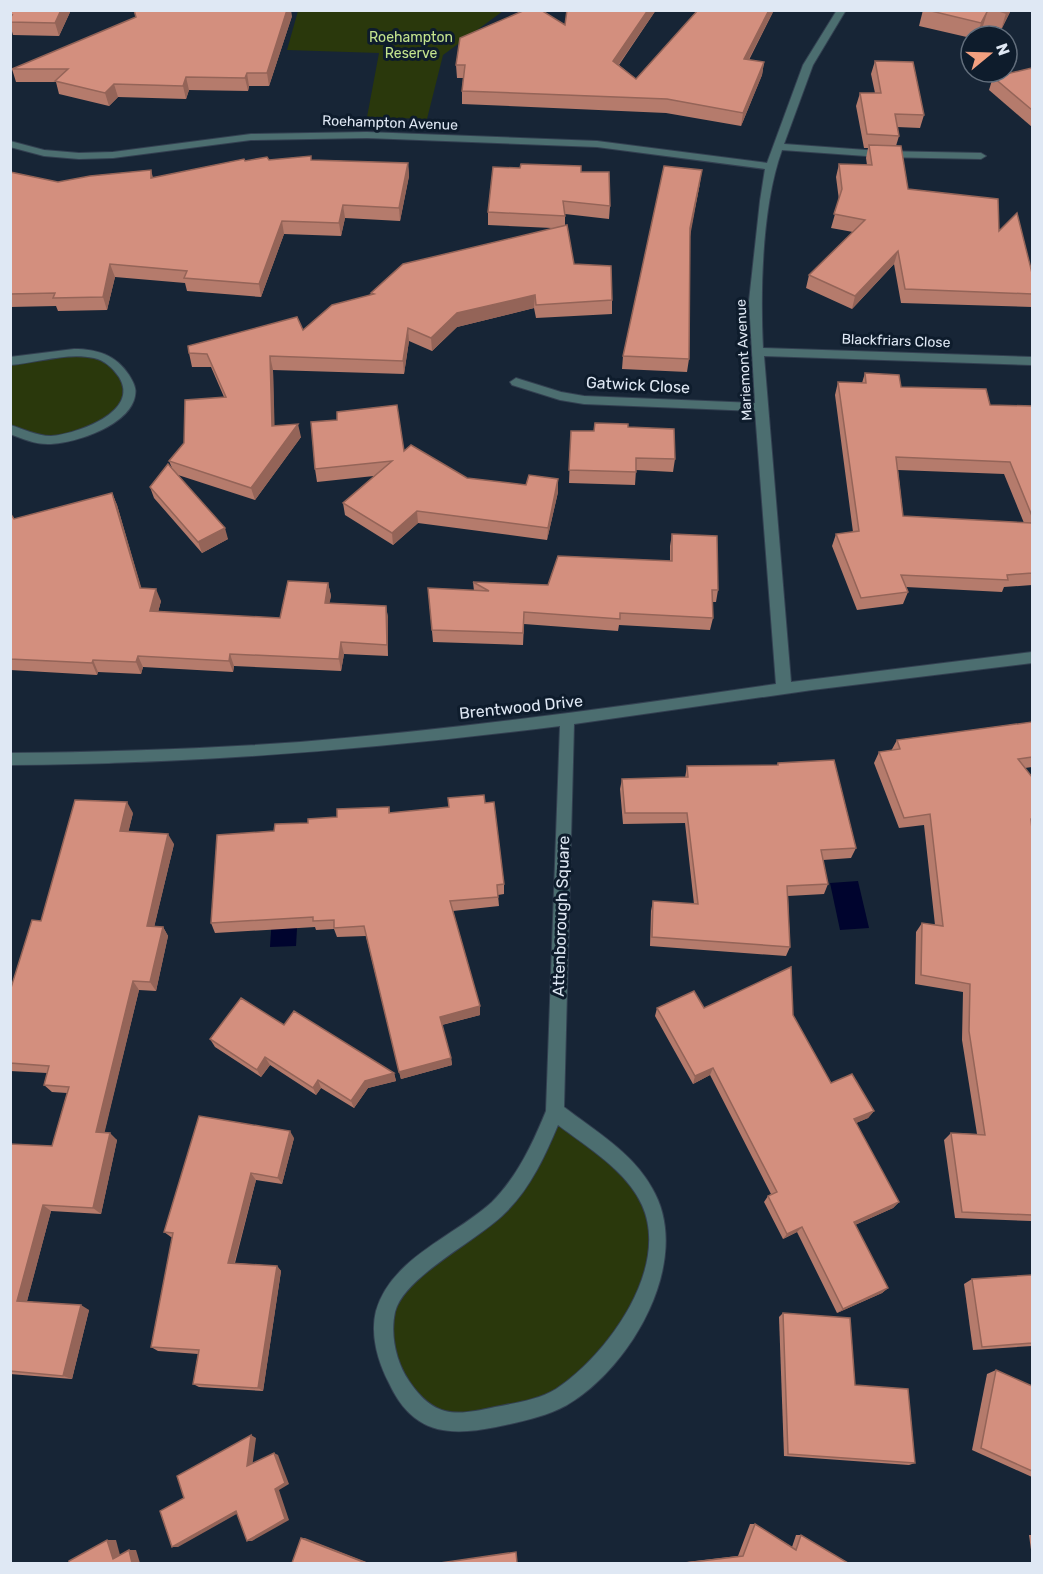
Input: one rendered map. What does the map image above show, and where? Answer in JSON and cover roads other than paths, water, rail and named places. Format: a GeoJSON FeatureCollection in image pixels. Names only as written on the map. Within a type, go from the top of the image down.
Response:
{"type":"FeatureCollection","features":[{"type":"Feature","properties":{"kind":"street","name":"Mariemont Avenue"},"geometry":{"type":"LineString","coordinates":[[784,689],[761,407],[755,301],[765,201],[771,167],[808,65],[842,10]]}},
{"type":"Feature","properties":{"kind":"street","name":"Roehampton Avenue"},"geometry":{"type":"LineString","coordinates":[[10,144],[53,154],[98,156],[134,155],[228,140],[282,135],[434,137],[617,146],[690,154],[771,167]]}},
{"type":"Feature","properties":{"kind":"street"},"geometry":{"type":"LineString","coordinates":[[779,147],[871,154],[981,156]]}},
{"type":"Feature","properties":{"kind":"street","name":"Blackfriars Close"},"geometry":{"type":"LineString","coordinates":[[759,352],[1032,361]]}},
{"type":"Feature","properties":{"kind":"street"},"geometry":{"type":"LineString","coordinates":[[10,361],[91,353],[104,357],[116,365],[124,374],[129,385],[129,396],[123,409],[106,424],[93,431],[63,439],[47,440],[22,435],[10,429]]}},
{"type":"Feature","properties":{"kind":"street","name":"Gatwick Close"},"geometry":{"type":"LineString","coordinates":[[516,382],[560,396],[584,400],[761,407]]}},
{"type":"Feature","properties":{"kind":"street","name":"Brentwood Drive"},"geometry":{"type":"LineString","coordinates":[[10,759],[188,756],[274,750],[567,720],[784,689],[1032,658]]}},
{"type":"Feature","properties":{"kind":"street","name":"Attenborough Square"},"geometry":{"type":"LineString","coordinates":[[555,1111],[609,1154],[633,1178],[651,1205],[659,1241],[647,1288],[638,1311],[609,1355],[562,1396],[543,1405],[481,1420],[458,1424],[438,1421],[422,1413],[411,1402],[392,1370],[385,1348],[387,1308],[399,1287],[420,1266],[485,1220],[504,1201],[535,1158],[555,1111],[567,720]]}},
{"type":"Feature","properties":{"kind":"water"},"geometry":{"type":"Polygon","coordinates":[[[858,881],[869,928],[840,930],[830,883],[858,881]]]}},
{"type":"Feature","properties":{"kind":"water"},"geometry":{"type":"Polygon","coordinates":[[[299,893],[296,946],[270,947],[273,901],[299,893]]]}},
{"type":"Feature","properties":{"kind":"park label","name":"Roehampton Reserve"},"geometry":{"type":"Point","coordinates":[411,46]}}]}
